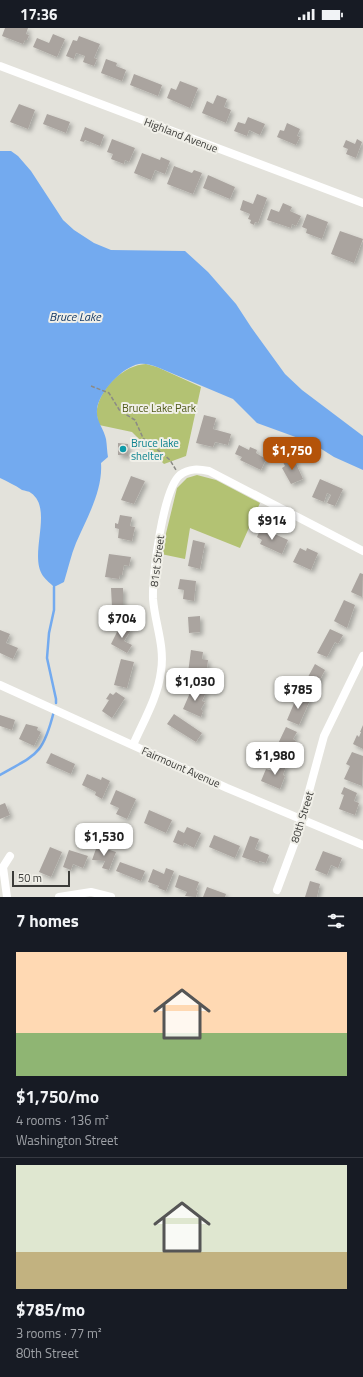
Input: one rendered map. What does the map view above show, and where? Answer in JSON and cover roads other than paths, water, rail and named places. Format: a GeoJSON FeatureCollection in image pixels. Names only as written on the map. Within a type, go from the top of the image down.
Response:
{"type":"FeatureCollection","features":[{"type":"Feature","properties":{"kind":"street","name":"Highland Avenue"},"geometry":{"type":"LineString","coordinates":[[0,66],[363,203]]}},
{"type":"Feature","properties":{"kind":"street","name":"81st Street"},"geometry":{"type":"LineString","coordinates":[[133,745],[155,696],[161,672],[162,644],[154,604],[157,554],[167,501],[173,484],[182,474],[193,470],[201,470],[220,476],[261,500],[363,551]]}},
{"type":"Feature","properties":{"kind":"street","name":"80th Street"},"geometry":{"type":"LineString","coordinates":[[277,890],[301,820],[324,736],[363,656]]}},
{"type":"Feature","properties":{"kind":"street","name":"Fairmount Avenue"},"geometry":{"type":"LineString","coordinates":[[0,685],[301,820],[363,844]]}},
{"type":"Feature","properties":{"kind":"street"},"geometry":{"type":"LineString","coordinates":[[7,897],[3,867],[10,856]]}},
{"type":"Feature","properties":{"kind":"street"},"geometry":{"type":"LineString","coordinates":[[59,897],[91,892],[111,897]]}},
{"type":"Feature","properties":{"kind":"water","name":"Bruce Lake"},"geometry":{"type":"Polygon","coordinates":[[[0,151],[11,151],[18,156],[31,171],[63,220],[74,230],[94,243],[111,250],[185,251],[208,272],[236,304],[285,374],[302,390],[363,436],[363,470],[334,457],[312,443],[257,423],[233,399],[155,366],[139,364],[132,366],[125,370],[112,382],[98,403],[97,414],[106,439],[108,457],[101,463],[101,473],[97,494],[74,548],[64,582],[54,587],[43,576],[39,567],[38,556],[41,521],[38,500],[30,492],[22,490],[0,478],[0,151]]]}},
{"type":"Feature","properties":{"kind":"waterway"},"geometry":{"type":"LineString","coordinates":[[54,587],[54,610],[49,633],[47,658],[56,703]]}},
{"type":"Feature","properties":{"kind":"waterway"},"geometry":{"type":"LineString","coordinates":[[0,775],[37,752],[46,737],[54,711]]}},
{"type":"Feature","properties":{"kind":"place","name":"Bruce lake shelter"},"geometry":{"type":"Point","coordinates":[123,449]}},
{"type":"Feature","properties":{"kind":"park label","name":"Bruce Lake Park"},"geometry":{"type":"Point","coordinates":[159,408]}}]}
